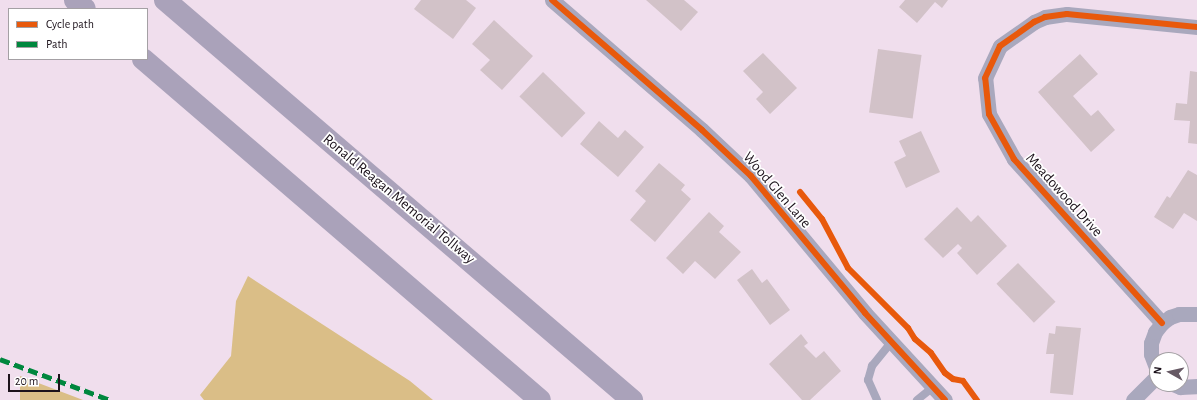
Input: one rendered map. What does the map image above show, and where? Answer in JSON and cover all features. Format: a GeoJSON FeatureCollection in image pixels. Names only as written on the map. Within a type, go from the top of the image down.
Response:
{"type":"FeatureCollection","features":[{"type":"Feature","properties":{"kind":"highway"},"geometry":{"type":"LineString","coordinates":[[75,0],[84,8]]}},
{"type":"Feature","properties":{"kind":"highway","name":"Ronald Reagan Memorial Tollway"},"geometry":{"type":"LineString","coordinates":[[165,0],[632,400]]}},
{"type":"Feature","properties":{"kind":"highway"},"geometry":{"type":"LineString","coordinates":[[144,60],[540,400]]}},
{"type":"Feature","properties":{"kind":"street","name":"Wood Glen Lane"},"geometry":{"type":"LineString","coordinates":[[559,2],[751,176],[892,341],[945,400]]}},
{"type":"Feature","properties":{"kind":"street","name":"Meadowood Drive"},"geometry":{"type":"LineString","coordinates":[[1162,323],[1014,159],[989,114],[985,78],[1000,46],[1034,22],[1045,17],[1067,14],[1197,27]]}},
{"type":"Feature","properties":{"kind":"street"},"geometry":{"type":"LineString","coordinates":[[1151,352],[1151,343],[1155,332],[1162,323],[1179,314],[1197,314]]}},
{"type":"Feature","properties":{"kind":"street"},"geometry":{"type":"LineString","coordinates":[[1133,400],[1149,384]]}},
{"type":"Feature","properties":{"kind":"lane"},"geometry":{"type":"LineString","coordinates":[[877,400],[868,380],[872,366],[892,341]]}},
{"type":"Feature","properties":{"kind":"lane"},"geometry":{"type":"LineString","coordinates":[[916,400],[933,387]]}},
{"type":"Feature","properties":{"kind":"shaded area"},"geometry":{"type":"Polygon","coordinates":[[[248,276],[410,381],[433,400],[204,400],[200,395],[231,356],[236,301],[248,276]]]}},
{"type":"Feature","properties":{"kind":"shaded area"},"geometry":{"type":"Polygon","coordinates":[[[20,376],[83,400],[20,400],[20,376]]]}},
{"type":"Feature","properties":{"kind":"building"},"geometry":{"type":"Polygon","coordinates":[[[421,0],[466,0],[476,8],[453,39],[414,9],[421,0]]]}},
{"type":"Feature","properties":{"kind":"building"},"geometry":{"type":"Polygon","coordinates":[[[646,0],[684,0],[698,12],[681,31],[646,0]]]}},
{"type":"Feature","properties":{"kind":"building"},"geometry":{"type":"Polygon","coordinates":[[[905,0],[948,0],[942,8],[935,2],[917,23],[899,7],[905,0]]]}},
{"type":"Feature","properties":{"kind":"building"},"geometry":{"type":"Polygon","coordinates":[[[494,20],[533,56],[502,90],[480,70],[490,60],[472,44],[494,20]]]}},
{"type":"Feature","properties":{"kind":"building"},"geometry":{"type":"Polygon","coordinates":[[[878,49],[922,55],[913,119],[869,112],[878,49]]]}},
{"type":"Feature","properties":{"kind":"building"},"geometry":{"type":"Polygon","coordinates":[[[763,53],[797,88],[770,114],[756,99],[763,92],[743,71],[763,53]]]}},
{"type":"Feature","properties":{"kind":"building"},"geometry":{"type":"Polygon","coordinates":[[[1080,54],[1098,74],[1073,96],[1091,116],[1098,110],[1115,130],[1091,152],[1038,92],[1080,54]]]}},
{"type":"Feature","properties":{"kind":"building"},"geometry":{"type":"Polygon","coordinates":[[[1190,71],[1197,72],[1197,144],[1188,143],[1190,121],[1174,120],[1176,103],[1187,104],[1190,71]]]}},
{"type":"Feature","properties":{"kind":"building"},"geometry":{"type":"Polygon","coordinates":[[[543,72],[585,113],[562,137],[519,96],[543,72]]]}},
{"type":"Feature","properties":{"kind":"building"},"geometry":{"type":"Polygon","coordinates":[[[599,121],[618,138],[625,130],[644,147],[618,177],[580,144],[599,121]]]}},
{"type":"Feature","properties":{"kind":"building"},"geometry":{"type":"Polygon","coordinates":[[[921,131],[940,172],[906,188],[894,162],[906,156],[899,141],[921,131]]]}},
{"type":"Feature","properties":{"kind":"building"},"geometry":{"type":"Polygon","coordinates":[[[659,163],[685,185],[681,190],[691,199],[655,242],[630,220],[646,201],[635,191],[659,163]]]}},
{"type":"Feature","properties":{"kind":"building"},"geometry":{"type":"Polygon","coordinates":[[[1188,170],[1197,175],[1197,221],[1184,213],[1173,229],[1154,217],[1167,196],[1170,198],[1188,170]]]}},
{"type":"Feature","properties":{"kind":"building"},"geometry":{"type":"Polygon","coordinates":[[[957,207],[971,222],[978,215],[1007,246],[977,275],[957,253],[962,248],[958,244],[943,258],[924,239],[957,207]]]}},
{"type":"Feature","properties":{"kind":"building"},"geometry":{"type":"Polygon","coordinates":[[[709,212],[724,226],[719,232],[741,252],[715,279],[695,261],[683,274],[666,258],[709,212]]]}},
{"type":"Feature","properties":{"kind":"building"},"geometry":{"type":"Polygon","coordinates":[[[1018,263],[1056,302],[1034,323],[996,284],[1018,263]]]}},
{"type":"Feature","properties":{"kind":"building"},"geometry":{"type":"Polygon","coordinates":[[[752,269],[762,283],[767,279],[790,310],[770,325],[737,280],[752,269]]]}},
{"type":"Feature","properties":{"kind":"building"},"geometry":{"type":"Polygon","coordinates":[[[1056,326],[1081,328],[1073,395],[1050,393],[1054,354],[1046,354],[1049,333],[1055,334],[1056,326]]]}},
{"type":"Feature","properties":{"kind":"building"},"geometry":{"type":"Polygon","coordinates":[[[801,334],[808,343],[804,346],[816,358],[824,351],[841,371],[810,400],[802,400],[769,364],[801,334]]]}},
{"type":"Feature","properties":{"kind":"marked path"},"geometry":{"type":"LineString","coordinates":[[0,359],[110,400]]}},
{"type":"Feature","properties":{"kind":"cycle path"},"geometry":{"type":"LineString","coordinates":[[552,0],[702,130],[751,176],[865,313],[945,400]]}},
{"type":"Feature","properties":{"kind":"cycle path"},"geometry":{"type":"LineString","coordinates":[[1162,323],[1014,159],[989,114],[985,78],[1000,46],[1034,22],[1045,17],[1067,14],[1197,27]]}},
{"type":"Feature","properties":{"kind":"cycle path"},"geometry":{"type":"LineString","coordinates":[[800,192],[822,219],[848,268],[908,328],[915,339],[931,353],[945,373],[953,379],[963,381],[977,400]]}}]}
